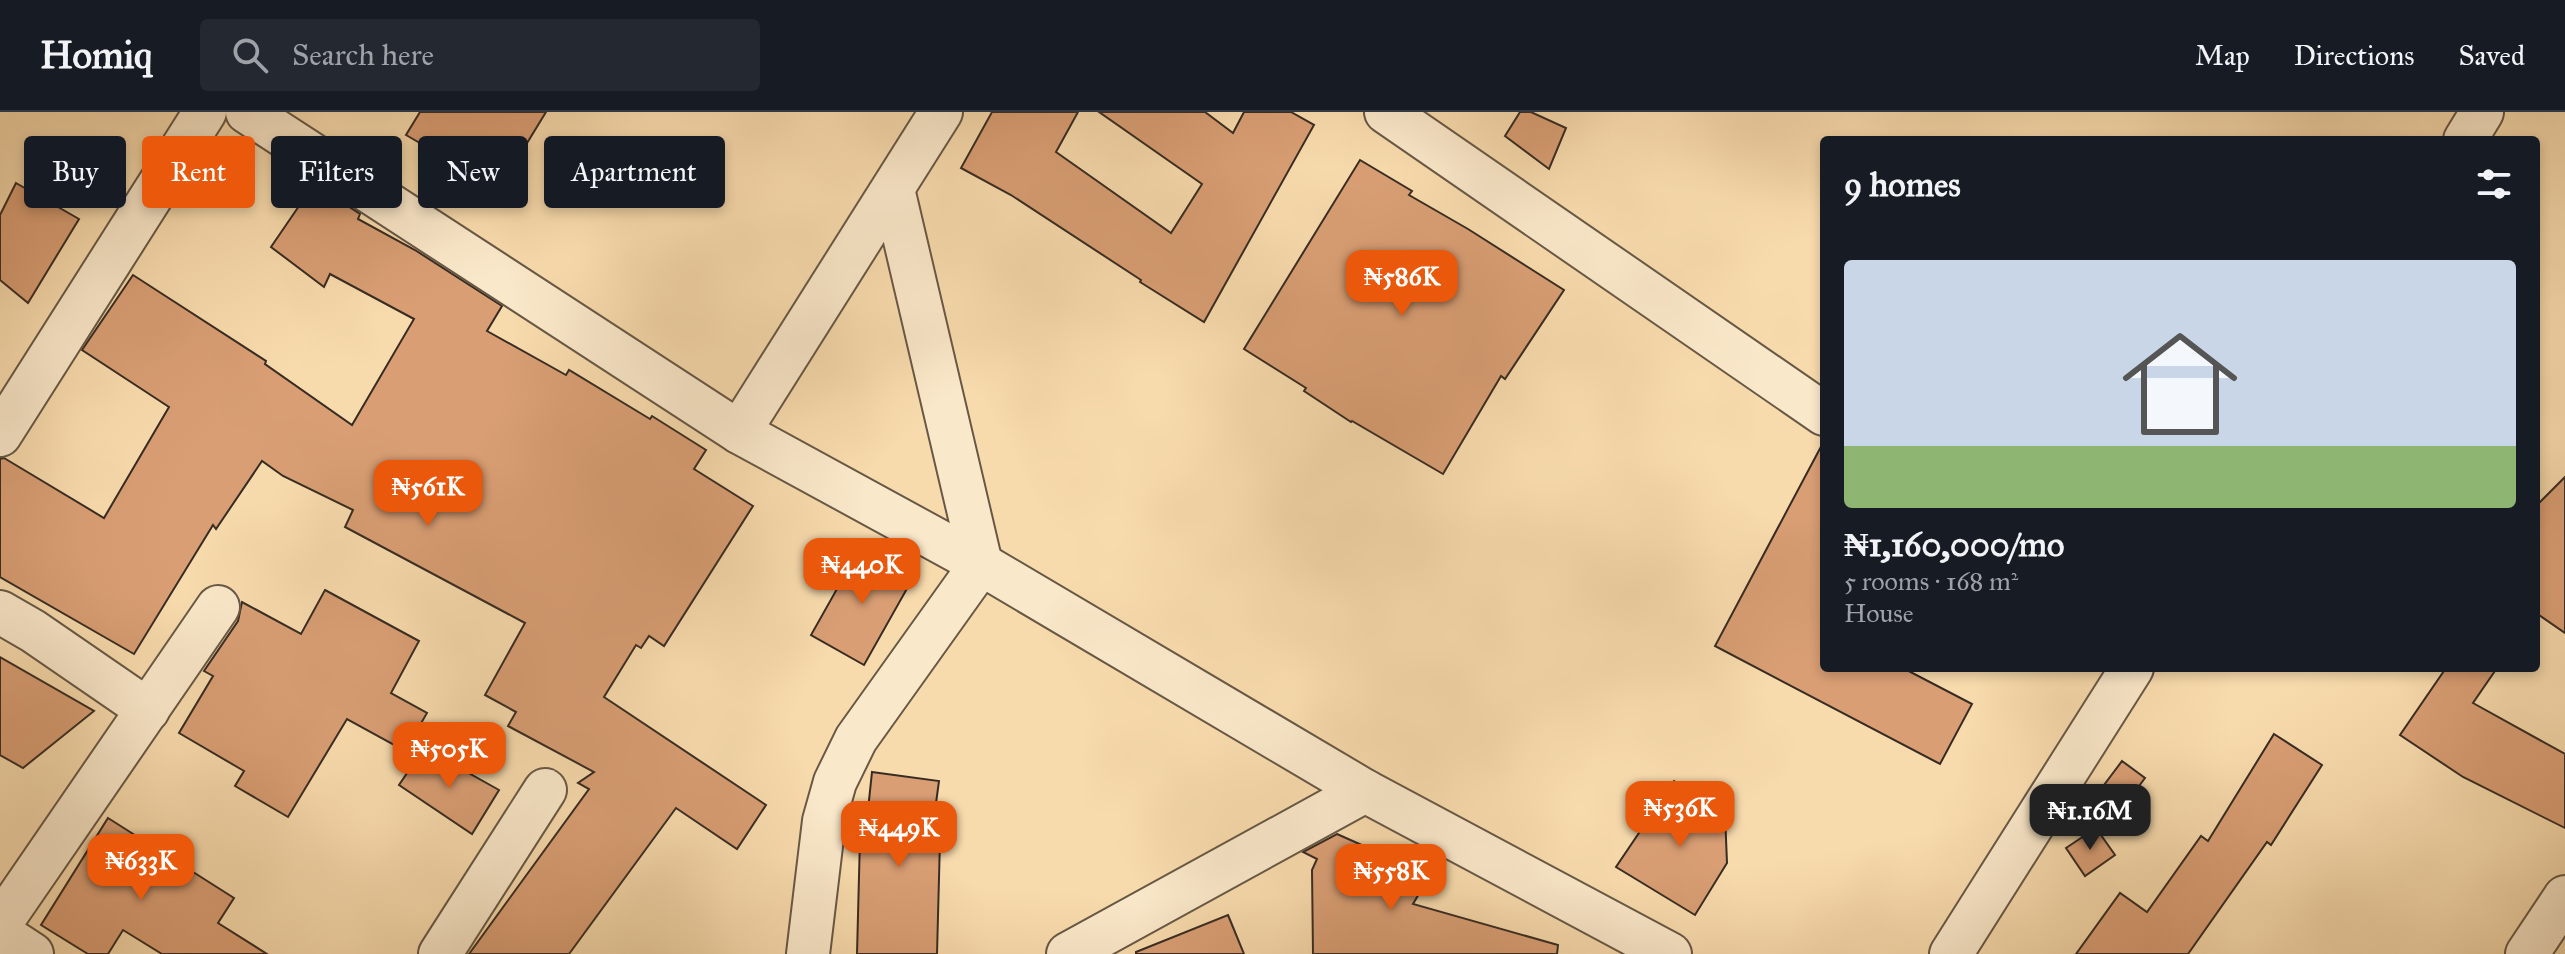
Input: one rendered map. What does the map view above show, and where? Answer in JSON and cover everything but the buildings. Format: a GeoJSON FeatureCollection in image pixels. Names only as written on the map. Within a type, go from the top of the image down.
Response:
{"type":"FeatureCollection","features":[{"type":"Feature","properties":{"kind":"street"},"geometry":{"type":"LineString","coordinates":[[0,435],[205,112]]}},
{"type":"Feature","properties":{"kind":"street"},"geometry":{"type":"LineString","coordinates":[[247,112],[739,432],[981,564],[1365,791],[1670,954]]}},
{"type":"Feature","properties":{"kind":"street"},"geometry":{"type":"LineString","coordinates":[[739,432],[941,112]]}},
{"type":"Feature","properties":{"kind":"street"},"geometry":{"type":"LineString","coordinates":[[1386,112],[1820,411]]}},
{"type":"Feature","properties":{"kind":"street"},"geometry":{"type":"LineString","coordinates":[[2467,136],[2482,112]]}},
{"type":"Feature","properties":{"kind":"street"},"geometry":{"type":"LineString","coordinates":[[808,954],[824,821],[835,782],[856,739],[981,564],[893,189]]}},
{"type":"Feature","properties":{"kind":"street"},"geometry":{"type":"LineString","coordinates":[[0,924],[218,607]]}},
{"type":"Feature","properties":{"kind":"street"},"geometry":{"type":"LineString","coordinates":[[0,612],[148,710]]}},
{"type":"Feature","properties":{"kind":"street"},"geometry":{"type":"LineString","coordinates":[[1951,954],[2129,672]]}},
{"type":"Feature","properties":{"kind":"street"},"geometry":{"type":"LineString","coordinates":[[440,954],[545,790]]}},
{"type":"Feature","properties":{"kind":"street"},"geometry":{"type":"LineString","coordinates":[[1068,954],[1365,791]]}},
{"type":"Feature","properties":{"kind":"street"},"geometry":{"type":"LineString","coordinates":[[0,933],[32,954]]}}]}
